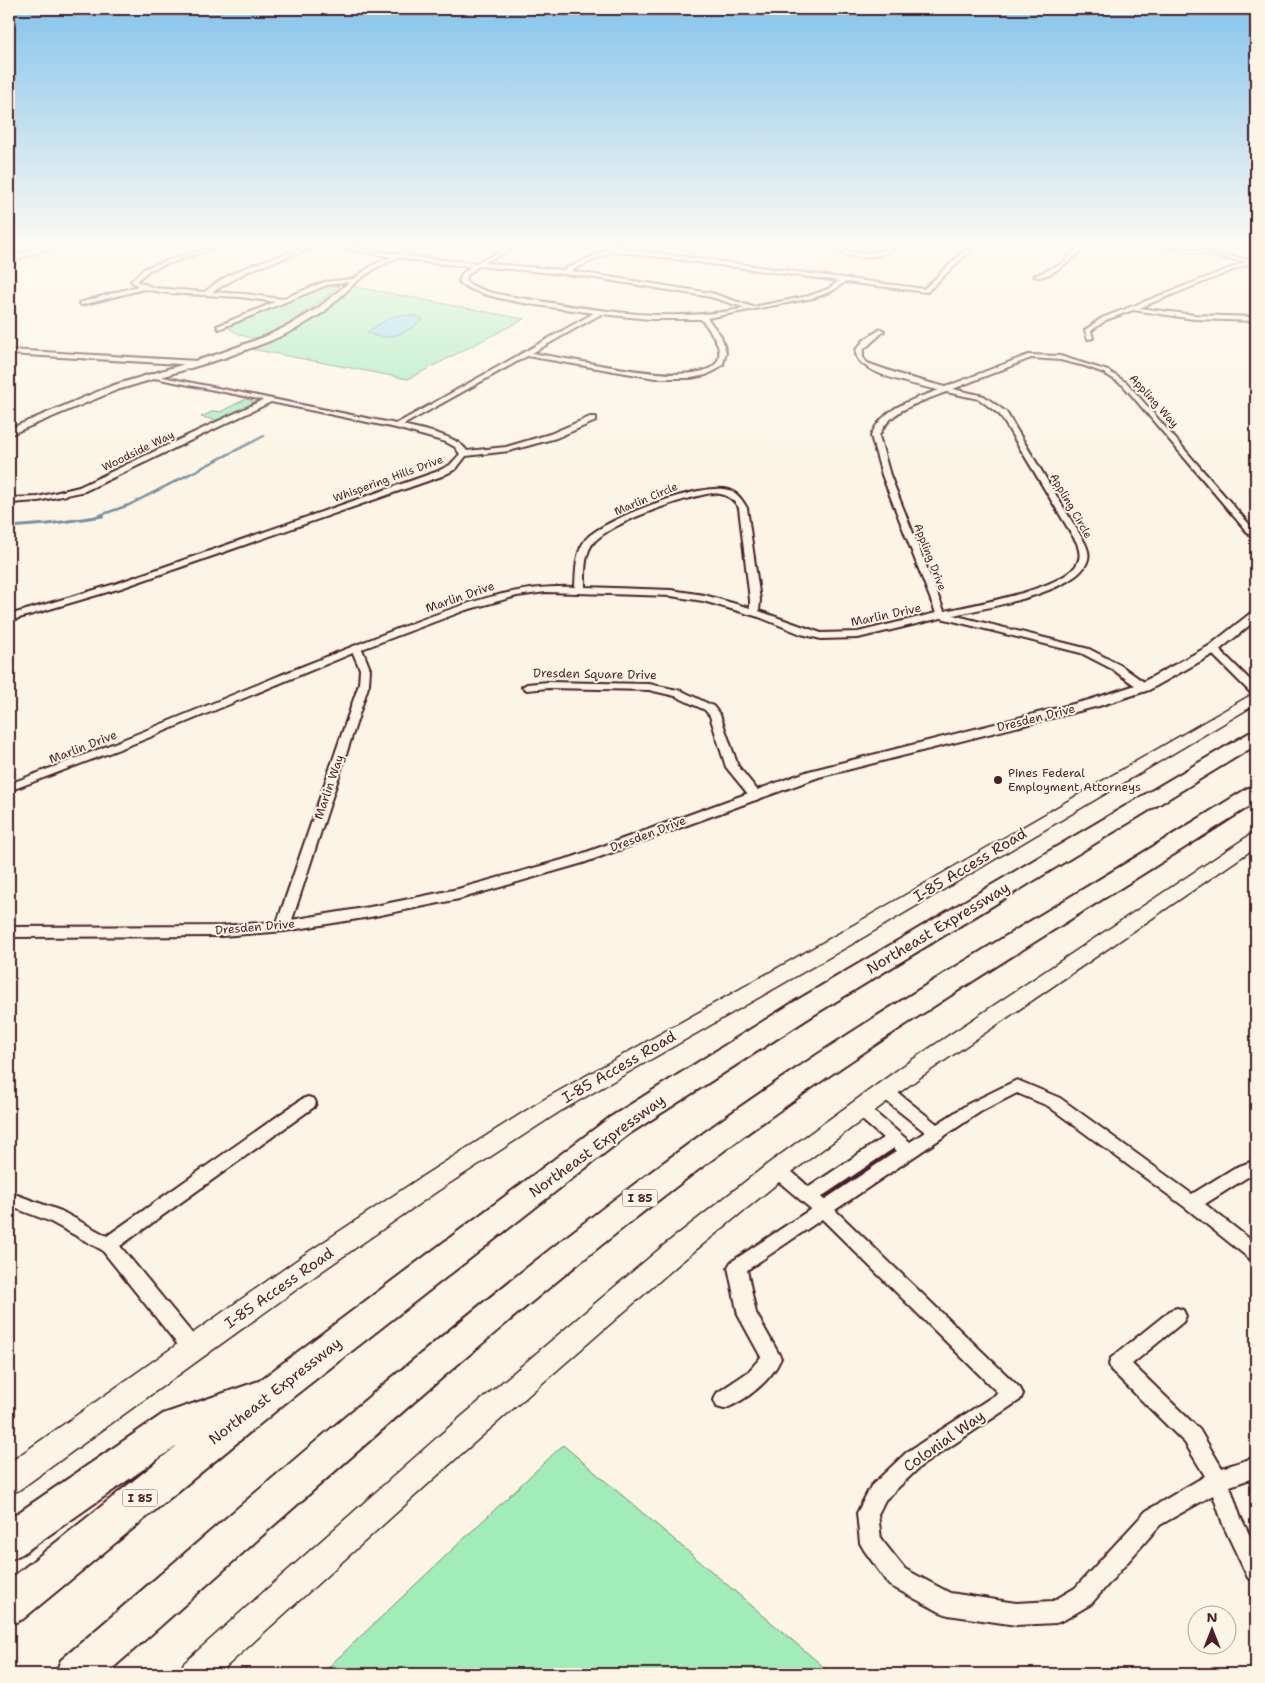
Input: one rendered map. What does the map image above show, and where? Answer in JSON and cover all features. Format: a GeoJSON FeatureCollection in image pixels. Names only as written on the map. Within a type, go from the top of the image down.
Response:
{"type":"FeatureCollection","features":[{"type":"Feature","properties":{"kind":"highway","name":"Northeast Expressway"},"geometry":{"type":"LineString","coordinates":[[9,1605],[272,1392],[619,1126],[803,1009],[1256,737]]}},
{"type":"Feature","properties":{"kind":"highway","name":"I 85"},"geometry":{"type":"LineString","coordinates":[[79,1672],[398,1393],[569,1254],[721,1136],[855,1043],[1256,793]]}},
{"type":"Feature","properties":{"kind":"highway"},"geometry":{"type":"LineString","coordinates":[[9,1541],[176,1426],[272,1392]]}},
{"type":"Feature","properties":{"kind":"main road","name":"I-85 Access Road"},"geometry":{"type":"LineString","coordinates":[[9,1480],[328,1253],[551,1106],[845,939],[1256,698]]}},
{"type":"Feature","properties":{"kind":"main road"},"geometry":{"type":"LineString","coordinates":[[195,1674],[450,1445],[573,1338],[672,1254],[777,1170],[918,1067],[1256,839]]}},
{"type":"Feature","properties":{"kind":"street"},"geometry":{"type":"LineString","coordinates":[[219,327],[225,325]]}},
{"type":"Feature","properties":{"kind":"street"},"geometry":{"type":"LineString","coordinates":[[9,432],[93,396],[267,339],[297,325]]}},
{"type":"Feature","properties":{"kind":"street"},"geometry":{"type":"LineString","coordinates":[[397,426],[578,325]]}},
{"type":"Feature","properties":{"kind":"street"},"geometry":{"type":"LineString","coordinates":[[527,354],[655,376],[671,377],[700,374],[718,367],[722,361],[723,351],[720,340],[709,325]]}},
{"type":"Feature","properties":{"kind":"street"},"geometry":{"type":"LineString","coordinates":[[1090,338],[1088,330],[1093,325]]}},
{"type":"Feature","properties":{"kind":"street","name":"Appling Circle"},"geometry":{"type":"LineString","coordinates":[[881,331],[861,347],[858,354],[859,359],[875,369],[942,389],[973,394],[986,399],[999,410],[1082,544],[1084,555],[1082,565],[1058,583],[1033,593],[941,615]]}},
{"type":"Feature","properties":{"kind":"street"},"geometry":{"type":"LineString","coordinates":[[9,353],[197,363]]}},
{"type":"Feature","properties":{"kind":"street","name":"Appling Way"},"geometry":{"type":"LineString","coordinates":[[995,368],[1030,356],[1044,356],[1087,365],[1116,377],[1125,384],[1256,537]]}},
{"type":"Feature","properties":{"kind":"street","name":"Appling Drive"},"geometry":{"type":"LineString","coordinates":[[941,615],[886,475],[874,436],[882,422],[891,413],[942,389],[995,368]]}},
{"type":"Feature","properties":{"kind":"street","name":"Whispering Hills Drive"},"geometry":{"type":"LineString","coordinates":[[9,618],[118,586],[439,474],[453,467],[464,454],[458,445],[449,440],[397,426],[156,376]]}},
{"type":"Feature","properties":{"kind":"street","name":"Woodside Way"},"geometry":{"type":"LineString","coordinates":[[9,501],[38,499],[82,489],[270,400]]}},
{"type":"Feature","properties":{"kind":"street"},"geometry":{"type":"LineString","coordinates":[[464,454],[506,450],[521,446],[553,436],[593,419]]}},
{"type":"Feature","properties":{"kind":"street","name":"Marlin Circle"},"geometry":{"type":"LineString","coordinates":[[580,590],[582,551],[588,542],[600,531],[686,494],[719,491],[736,496],[741,500],[744,508],[754,613]]}},
{"type":"Feature","properties":{"kind":"street","name":"Marlin Drive"},"geometry":{"type":"LineString","coordinates":[[9,788],[139,738],[356,648],[487,600],[546,589],[671,593],[704,598],[754,613],[805,632],[829,636],[858,634],[941,615]]}},
{"type":"Feature","properties":{"kind":"street","name":"Dresden Drive"},"geometry":{"type":"LineString","coordinates":[[9,932],[222,931],[285,926],[370,912],[469,891],[578,860],[705,812],[756,796],[814,774],[1094,703],[1144,686],[1213,649],[1256,614]]}},
{"type":"Feature","properties":{"kind":"street"},"geometry":{"type":"LineString","coordinates":[[941,615],[1085,651],[1116,667],[1144,686]]}},
{"type":"Feature","properties":{"kind":"street","name":"Marlin Way"},"geometry":{"type":"LineString","coordinates":[[285,926],[284,920],[364,684],[365,669],[356,648]]}},
{"type":"Feature","properties":{"kind":"street"},"geometry":{"type":"LineString","coordinates":[[1213,649],[1256,692]]}},
{"type":"Feature","properties":{"kind":"street","name":"Dresden Square Drive"},"geometry":{"type":"LineString","coordinates":[[526,687],[548,685],[649,687],[678,693],[709,708],[715,715],[732,767],[756,796]]}},
{"type":"Feature","properties":{"kind":"street"},"geometry":{"type":"LineString","coordinates":[[724,1400],[755,1378],[772,1358],[747,1315],[737,1268],[974,1108],[1017,1086],[1054,1102],[1192,1203],[1256,1254]]}},
{"type":"Feature","properties":{"kind":"street"},"geometry":{"type":"LineString","coordinates":[[886,1092],[937,1133]]}},
{"type":"Feature","properties":{"kind":"street"},"geometry":{"type":"LineString","coordinates":[[108,1245],[308,1103]]}},
{"type":"Feature","properties":{"kind":"street"},"geometry":{"type":"LineString","coordinates":[[861,1110],[910,1152]]}},
{"type":"Feature","properties":{"kind":"street"},"geometry":{"type":"LineString","coordinates":[[808,1197],[894,1139]]}},
{"type":"Feature","properties":{"kind":"street"},"geometry":{"type":"LineString","coordinates":[[1192,1203],[1240,1173],[1256,1168]]}},
{"type":"Feature","properties":{"kind":"street","name":"Colonial Way"},"geometry":{"type":"LineString","coordinates":[[777,1170],[823,1209],[1013,1394],[914,1459],[878,1492],[867,1513],[871,1543],[896,1577],[948,1604],[1016,1614],[1056,1612],[1083,1596],[1153,1518],[1218,1480],[1256,1467]]}},
{"type":"Feature","properties":{"kind":"street"},"geometry":{"type":"LineString","coordinates":[[9,1199],[55,1216],[108,1245],[193,1349]]}},
{"type":"Feature","properties":{"kind":"street"},"geometry":{"type":"LineString","coordinates":[[1177,1316],[1118,1364],[1192,1436],[1218,1480],[1231,1520],[1256,1570]]}},
{"type":"Feature","properties":{"kind":"green space"},"geometry":{"type":"Polygon","coordinates":[[[286,325],[263,336],[254,338],[247,337],[226,326],[286,325]]]}},
{"type":"Feature","properties":{"kind":"green space"},"geometry":{"type":"Polygon","coordinates":[[[292,325],[513,325],[408,379],[246,348],[292,325]]]}},
{"type":"Feature","properties":{"kind":"green space"},"geometry":{"type":"Polygon","coordinates":[[[246,399],[258,403],[221,421],[201,417],[214,411],[220,412],[246,399]]]}},
{"type":"Feature","properties":{"kind":"green space"},"geometry":{"type":"Polygon","coordinates":[[[563,1445],[832,1674],[321,1674],[563,1445]]]}},
{"type":"Feature","properties":{"kind":"water"},"geometry":{"type":"Polygon","coordinates":[[[379,325],[417,325],[404,332],[389,337],[382,337],[367,332],[379,325]]]}},
{"type":"Feature","properties":{"kind":"waterway"},"geometry":{"type":"LineString","coordinates":[[95,517],[129,505],[264,436]]}},
{"type":"Feature","properties":{"kind":"waterway"},"geometry":{"type":"LineString","coordinates":[[9,527],[48,524],[103,516]]}},
{"type":"Feature","properties":{"kind":"place","name":"Pines Federal Employment Attorneys"},"geometry":{"type":"Point","coordinates":[998,780]}}]}
